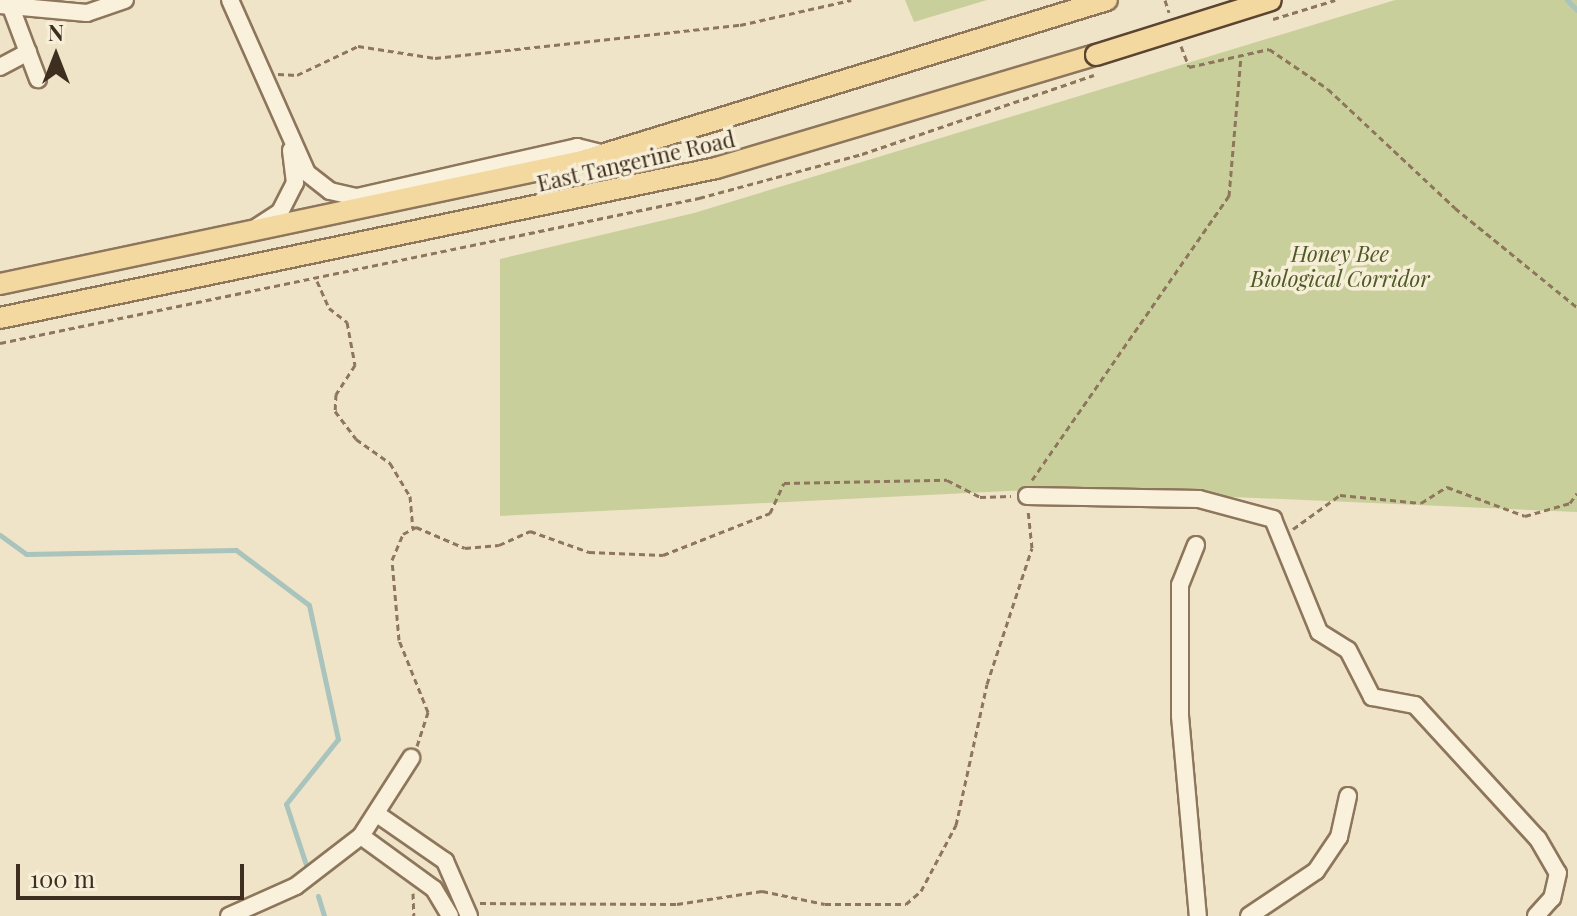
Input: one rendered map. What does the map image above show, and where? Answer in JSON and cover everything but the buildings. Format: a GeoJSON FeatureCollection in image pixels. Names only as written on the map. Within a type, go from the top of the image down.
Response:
{"type":"FeatureCollection","features":[{"type":"Feature","properties":{"kind":"main road","name":"East Tangerine Road"},"geometry":{"type":"LineString","coordinates":[[0,284],[245,235],[607,154],[1107,0]]}},
{"type":"Feature","properties":{"kind":"main road","name":"East Tangerine Road"},"geometry":{"type":"LineString","coordinates":[[0,318],[703,171],[1099,64],[1271,0]]}},
{"type":"Feature","properties":{"kind":"street"},"geometry":{"type":"LineString","coordinates":[[38,79],[6,8],[104,11],[125,0]]}},
{"type":"Feature","properties":{"kind":"street"},"geometry":{"type":"LineString","coordinates":[[230,0],[307,173],[330,191],[357,197],[577,147],[607,154]]}},
{"type":"Feature","properties":{"kind":"street"},"geometry":{"type":"LineString","coordinates":[[0,67],[28,52]]}},
{"type":"Feature","properties":{"kind":"street"},"geometry":{"type":"LineString","coordinates":[[245,235],[280,212],[295,183],[289,133]]}},
{"type":"Feature","properties":{"kind":"street"},"geometry":{"type":"LineString","coordinates":[[1027,496],[1199,499],[1253,509],[1285,535],[1319,632],[1348,650],[1372,697],[1415,705],[1538,839],[1558,873],[1552,898],[1536,916]]}},
{"type":"Feature","properties":{"kind":"street"},"geometry":{"type":"LineString","coordinates":[[1196,545],[1180,585],[1180,701],[1198,916]]}},
{"type":"Feature","properties":{"kind":"street"},"geometry":{"type":"LineString","coordinates":[[229,916],[296,886],[361,836],[411,758]]}},
{"type":"Feature","properties":{"kind":"street"},"geometry":{"type":"LineString","coordinates":[[1249,916],[1316,871],[1339,837],[1348,796]]}},
{"type":"Feature","properties":{"kind":"street"},"geometry":{"type":"LineString","coordinates":[[377,814],[445,861],[467,910]]}},
{"type":"Feature","properties":{"kind":"street"},"geometry":{"type":"LineString","coordinates":[[361,836],[382,845],[418,882],[434,889],[450,916]]}},
{"type":"Feature","properties":{"kind":"path"},"geometry":{"type":"LineString","coordinates":[[263,74],[297,75],[358,46],[435,58],[740,25],[851,0]]}},
{"type":"Feature","properties":{"kind":"path"},"geometry":{"type":"LineString","coordinates":[[1165,0],[1174,27]]}},
{"type":"Feature","properties":{"kind":"path"},"geometry":{"type":"LineString","coordinates":[[1179,40],[1189,67],[1269,49],[1328,89],[1455,208],[1577,307]]}},
{"type":"Feature","properties":{"kind":"path"},"geometry":{"type":"LineString","coordinates":[[467,910],[677,904],[762,891],[825,904],[906,904],[921,891],[956,825],[984,697],[1032,548],[1027,496],[1035,471],[1111,373],[1229,196],[1241,55]]}},
{"type":"Feature","properties":{"kind":"path"},"geometry":{"type":"LineString","coordinates":[[0,343],[316,280],[751,185],[1099,64]]}},
{"type":"Feature","properties":{"kind":"path"},"geometry":{"type":"LineString","coordinates":[[316,280],[329,308],[347,322],[355,365],[336,394],[335,411],[356,439],[390,463],[410,496],[413,528],[392,560],[399,640],[428,712],[411,758]]}},
{"type":"Feature","properties":{"kind":"path"},"geometry":{"type":"LineString","coordinates":[[413,528],[465,548],[499,545],[530,531],[589,552],[663,555],[770,513],[784,483],[947,480],[980,497],[1027,496]]}},
{"type":"Feature","properties":{"kind":"path"},"geometry":{"type":"LineString","coordinates":[[1285,535],[1340,495],[1421,503],[1447,487],[1525,516],[1570,503],[1577,493]]}},
{"type":"Feature","properties":{"kind":"path"},"geometry":{"type":"LineString","coordinates":[[414,916],[418,882]]}},
{"type":"Feature","properties":{"kind":"green space"},"geometry":{"type":"Polygon","coordinates":[[[905,0],[987,0],[914,22],[905,0]]]}},
{"type":"Feature","properties":{"kind":"green space","name":"Honey Bee Biological Corridor"},"geometry":{"type":"Polygon","coordinates":[[[1395,0],[1577,0],[1577,512],[1051,489],[500,516],[500,259],[694,213],[1395,0]]]}},
{"type":"Feature","properties":{"kind":"waterway"},"geometry":{"type":"LineString","coordinates":[[1567,0],[1577,10]]}},
{"type":"Feature","properties":{"kind":"waterway"},"geometry":{"type":"LineString","coordinates":[[0,535],[26,554],[236,550],[309,605],[338,739],[286,804],[306,865]]}},
{"type":"Feature","properties":{"kind":"waterway"},"geometry":{"type":"LineString","coordinates":[[318,896],[324,916]]}}]}
